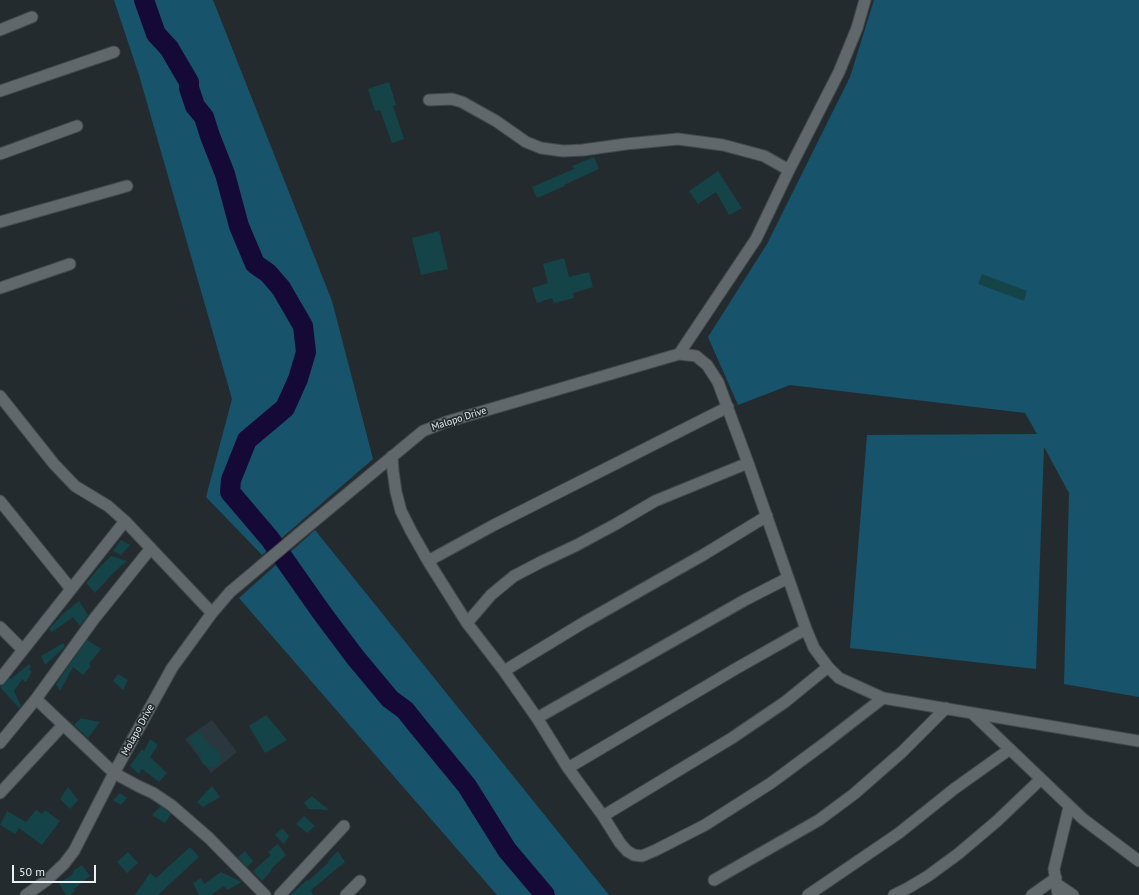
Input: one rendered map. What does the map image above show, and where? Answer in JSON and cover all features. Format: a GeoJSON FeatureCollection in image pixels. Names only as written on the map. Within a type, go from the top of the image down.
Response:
{"type":"FeatureCollection","features":[{"type":"Feature","properties":{"kind":"street"},"geometry":{"type":"LineString","coordinates":[[865,0],[857,28],[839,72],[756,239],[679,354],[696,356],[707,365],[718,382],[806,629],[814,648],[828,667],[839,678],[883,698],[1139,742]]}},
{"type":"Feature","properties":{"kind":"street"},"geometry":{"type":"LineString","coordinates":[[0,30],[32,17]]}},
{"type":"Feature","properties":{"kind":"street"},"geometry":{"type":"LineString","coordinates":[[0,91],[114,52]]}},
{"type":"Feature","properties":{"kind":"street"},"geometry":{"type":"LineString","coordinates":[[430,100],[452,99],[462,102],[496,121],[526,142],[541,148],[563,151],[583,150],[678,139],[723,145],[764,156],[789,170]]}},
{"type":"Feature","properties":{"kind":"street"},"geometry":{"type":"LineString","coordinates":[[0,154],[77,126]]}},
{"type":"Feature","properties":{"kind":"street"},"geometry":{"type":"LineString","coordinates":[[0,222],[127,186]]}},
{"type":"Feature","properties":{"kind":"street"},"geometry":{"type":"LineString","coordinates":[[0,288],[70,264]]}},
{"type":"Feature","properties":{"kind":"street","name":"Malopo Drive"},"geometry":{"type":"LineString","coordinates":[[257,569],[423,431],[446,422],[679,354]]}},
{"type":"Feature","properties":{"kind":"street"},"geometry":{"type":"LineString","coordinates":[[0,396],[54,464],[75,486],[108,506],[125,521],[212,613]]}},
{"type":"Feature","properties":{"kind":"street"},"geometry":{"type":"LineString","coordinates":[[428,561],[494,525],[728,407]]}},
{"type":"Feature","properties":{"kind":"street"},"geometry":{"type":"LineString","coordinates":[[392,456],[396,492],[402,511],[411,531],[452,601],[537,718],[568,768],[603,816],[620,843],[627,851],[634,855],[642,856],[705,825],[771,782],[883,698]]}},
{"type":"Feature","properties":{"kind":"street"},"geometry":{"type":"LineString","coordinates":[[467,623],[491,595],[514,576],[578,545],[655,501],[748,463]]}},
{"type":"Feature","properties":{"kind":"street"},"geometry":{"type":"LineString","coordinates":[[0,501],[71,589]]}},
{"type":"Feature","properties":{"kind":"street"},"geometry":{"type":"LineString","coordinates":[[504,671],[582,623],[703,555],[767,516]]}},
{"type":"Feature","properties":{"kind":"street"},"geometry":{"type":"LineString","coordinates":[[0,679],[125,521]]}},
{"type":"Feature","properties":{"kind":"street"},"geometry":{"type":"LineString","coordinates":[[0,743],[36,699],[94,619],[151,548]]}},
{"type":"Feature","properties":{"kind":"street","name":"Molapo Drive"},"geometry":{"type":"LineString","coordinates":[[26,895],[48,880],[64,864],[74,851],[114,773],[172,668],[212,613],[230,592],[257,569]]}},
{"type":"Feature","properties":{"kind":"street"},"geometry":{"type":"LineString","coordinates":[[537,718],[724,612],[788,578]]}},
{"type":"Feature","properties":{"kind":"street"},"geometry":{"type":"LineString","coordinates":[[0,627],[23,650]]}},
{"type":"Feature","properties":{"kind":"street"},"geometry":{"type":"LineString","coordinates":[[568,768],[806,629]]}},
{"type":"Feature","properties":{"kind":"street"},"geometry":{"type":"LineString","coordinates":[[603,816],[732,738],[785,702],[828,667]]}},
{"type":"Feature","properties":{"kind":"street"},"geometry":{"type":"LineString","coordinates":[[36,699],[114,773],[154,793],[171,805],[209,838],[257,892]]}},
{"type":"Feature","properties":{"kind":"street"},"geometry":{"type":"LineString","coordinates":[[714,880],[819,820],[854,794],[902,752],[946,708]]}},
{"type":"Feature","properties":{"kind":"street"},"geometry":{"type":"LineString","coordinates":[[972,713],[1069,807],[1139,860]]}},
{"type":"Feature","properties":{"kind":"street"},"geometry":{"type":"LineString","coordinates":[[0,793],[63,725]]}},
{"type":"Feature","properties":{"kind":"street"},"geometry":{"type":"LineString","coordinates":[[808,895],[899,833],[954,789],[1010,749]]}},
{"type":"Feature","properties":{"kind":"street"},"geometry":{"type":"LineString","coordinates":[[894,895],[928,876],[958,854],[997,821],[1041,779]]}},
{"type":"Feature","properties":{"kind":"street"},"geometry":{"type":"LineString","coordinates":[[1057,886],[1054,868],[1069,807]]}},
{"type":"Feature","properties":{"kind":"street"},"geometry":{"type":"LineString","coordinates":[[280,895],[344,826]]}},
{"type":"Feature","properties":{"kind":"street"},"geometry":{"type":"LineString","coordinates":[[346,895],[360,881]]}},
{"type":"Feature","properties":{"kind":"street"},"geometry":{"type":"LineString","coordinates":[[1032,895],[1057,886],[1073,895]]}},
{"type":"Feature","properties":{"kind":"shaded area"},"geometry":{"type":"Polygon","coordinates":[[[114,0],[213,0],[332,301],[373,459],[262,555],[206,497],[232,399],[139,75],[114,0]]]}},
{"type":"Feature","properties":{"kind":"shaded area"},"geometry":{"type":"Polygon","coordinates":[[[874,0],[1139,0],[1139,697],[1064,684],[1069,493],[1044,447],[1036,669],[850,648],[867,435],[1037,434],[1025,413],[790,385],[738,405],[708,337],[767,244],[850,77],[874,0]]]}},
{"type":"Feature","properties":{"kind":"shaded area"},"geometry":{"type":"Polygon","coordinates":[[[315,530],[609,895],[497,895],[239,598],[315,530]]]}},
{"type":"Feature","properties":{"kind":"shaded area"},"geometry":{"type":"Polygon","coordinates":[[[212,720],[237,752],[211,773],[185,739],[212,720]]]}},
{"type":"Feature","properties":{"kind":"building"},"geometry":{"type":"Polygon","coordinates":[[[389,82],[396,105],[393,106],[404,139],[392,143],[380,110],[375,111],[368,89],[389,82]]]}},
{"type":"Feature","properties":{"kind":"building"},"geometry":{"type":"Polygon","coordinates":[[[594,157],[599,169],[537,198],[532,187],[574,169],[572,166],[594,157]]]}},
{"type":"Feature","properties":{"kind":"building"},"geometry":{"type":"Polygon","coordinates":[[[718,171],[742,208],[729,215],[716,192],[698,204],[689,191],[718,171]]]}},
{"type":"Feature","properties":{"kind":"building"},"geometry":{"type":"Polygon","coordinates":[[[439,231],[448,269],[421,275],[412,238],[439,231]]]}},
{"type":"Feature","properties":{"kind":"building"},"geometry":{"type":"Polygon","coordinates":[[[564,258],[569,277],[589,272],[593,287],[573,293],[574,298],[554,303],[552,298],[537,303],[532,288],[548,283],[543,264],[564,258]]]}},
{"type":"Feature","properties":{"kind":"building"},"geometry":{"type":"Polygon","coordinates":[[[982,274],[1027,291],[1024,301],[978,284],[982,274]]]}},
{"type":"Feature","properties":{"kind":"building"},"geometry":{"type":"Polygon","coordinates":[[[121,540],[130,545],[121,555],[113,551],[121,540]]]}},
{"type":"Feature","properties":{"kind":"building"},"geometry":{"type":"Polygon","coordinates":[[[111,556],[127,561],[114,572],[95,593],[86,583],[111,556]]]}},
{"type":"Feature","properties":{"kind":"building"},"geometry":{"type":"Polygon","coordinates":[[[79,601],[88,615],[80,626],[73,617],[52,632],[49,629],[64,613],[79,601]]]}},
{"type":"Feature","properties":{"kind":"building"},"geometry":{"type":"Polygon","coordinates":[[[87,640],[101,649],[89,664],[91,666],[83,675],[73,667],[60,691],[56,684],[87,640]]]}},
{"type":"Feature","properties":{"kind":"building"},"geometry":{"type":"Polygon","coordinates":[[[63,643],[65,646],[63,649],[45,665],[41,656],[63,643]]]}},
{"type":"Feature","properties":{"kind":"building"},"geometry":{"type":"Polygon","coordinates":[[[29,664],[31,666],[29,669],[32,672],[26,682],[22,679],[14,691],[21,706],[19,708],[0,687],[29,664]]]}},
{"type":"Feature","properties":{"kind":"building"},"geometry":{"type":"Polygon","coordinates":[[[118,674],[128,680],[123,690],[113,681],[118,674]]]}},
{"type":"Feature","properties":{"kind":"building"},"geometry":{"type":"Polygon","coordinates":[[[266,715],[287,740],[265,753],[249,726],[266,715]]]}},
{"type":"Feature","properties":{"kind":"building"},"geometry":{"type":"Polygon","coordinates":[[[81,718],[100,722],[88,738],[74,725],[81,718]]]}},
{"type":"Feature","properties":{"kind":"building"},"geometry":{"type":"Polygon","coordinates":[[[199,731],[211,747],[217,749],[220,753],[221,759],[219,764],[214,767],[208,767],[203,764],[200,759],[201,756],[188,739],[199,731]]]}},
{"type":"Feature","properties":{"kind":"building"},"geometry":{"type":"Polygon","coordinates":[[[150,739],[158,745],[150,757],[167,773],[159,782],[142,769],[139,774],[130,766],[142,749],[144,751],[150,739]]]}},
{"type":"Feature","properties":{"kind":"building"},"geometry":{"type":"Polygon","coordinates":[[[212,786],[220,797],[203,807],[197,802],[212,786]]]}},
{"type":"Feature","properties":{"kind":"building"},"geometry":{"type":"Polygon","coordinates":[[[68,787],[78,800],[70,809],[60,799],[68,787]]]}},
{"type":"Feature","properties":{"kind":"building"},"geometry":{"type":"Polygon","coordinates":[[[120,793],[127,798],[121,805],[113,800],[120,793]]]}},
{"type":"Feature","properties":{"kind":"building"},"geometry":{"type":"Polygon","coordinates":[[[312,796],[329,810],[309,809],[304,803],[312,796]]]}},
{"type":"Feature","properties":{"kind":"building"},"geometry":{"type":"Polygon","coordinates":[[[161,806],[171,814],[165,823],[152,815],[161,806]]]}},
{"type":"Feature","properties":{"kind":"building"},"geometry":{"type":"Polygon","coordinates":[[[36,810],[42,814],[45,810],[60,821],[42,845],[19,828],[15,834],[0,825],[7,811],[26,822],[36,810]]]}},
{"type":"Feature","properties":{"kind":"building"},"geometry":{"type":"Polygon","coordinates":[[[304,816],[315,826],[307,833],[296,824],[304,816]]]}},
{"type":"Feature","properties":{"kind":"building"},"geometry":{"type":"Polygon","coordinates":[[[282,828],[289,836],[284,844],[275,835],[282,828]]]}},
{"type":"Feature","properties":{"kind":"building"},"geometry":{"type":"Polygon","coordinates":[[[278,844],[286,855],[271,869],[272,870],[262,881],[253,871],[271,855],[268,852],[278,844]]]}},
{"type":"Feature","properties":{"kind":"building"},"geometry":{"type":"Polygon","coordinates":[[[190,847],[199,857],[158,895],[135,895],[150,873],[156,878],[190,847]]]}},
{"type":"Feature","properties":{"kind":"building"},"geometry":{"type":"Polygon","coordinates":[[[245,851],[253,861],[247,867],[238,857],[245,851]]]}},
{"type":"Feature","properties":{"kind":"building"},"geometry":{"type":"Polygon","coordinates":[[[338,851],[345,862],[311,890],[313,895],[290,895],[329,862],[328,861],[338,851]]]}},
{"type":"Feature","properties":{"kind":"building"},"geometry":{"type":"Polygon","coordinates":[[[128,852],[138,863],[127,873],[117,862],[128,852]]]}},
{"type":"Feature","properties":{"kind":"building"},"geometry":{"type":"Polygon","coordinates":[[[82,865],[90,876],[74,889],[75,891],[70,895],[66,895],[59,883],[72,875],[74,870],[82,865]]]}},
{"type":"Feature","properties":{"kind":"building"},"geometry":{"type":"Polygon","coordinates":[[[221,872],[242,882],[227,890],[224,886],[211,895],[199,895],[193,883],[201,878],[204,884],[221,872]]]}},
{"type":"Feature","properties":{"kind":"waterway"},"geometry":{"type":"LineString","coordinates":[[144,0],[156,34],[169,48],[189,82],[189,88],[195,106],[204,117],[225,174],[239,226],[255,264],[268,273],[281,288],[303,326],[306,352],[298,379],[285,408],[247,440],[231,480],[230,492],[270,539],[355,657],[390,699],[405,710],[467,786],[507,850],[545,895]]}}]}
